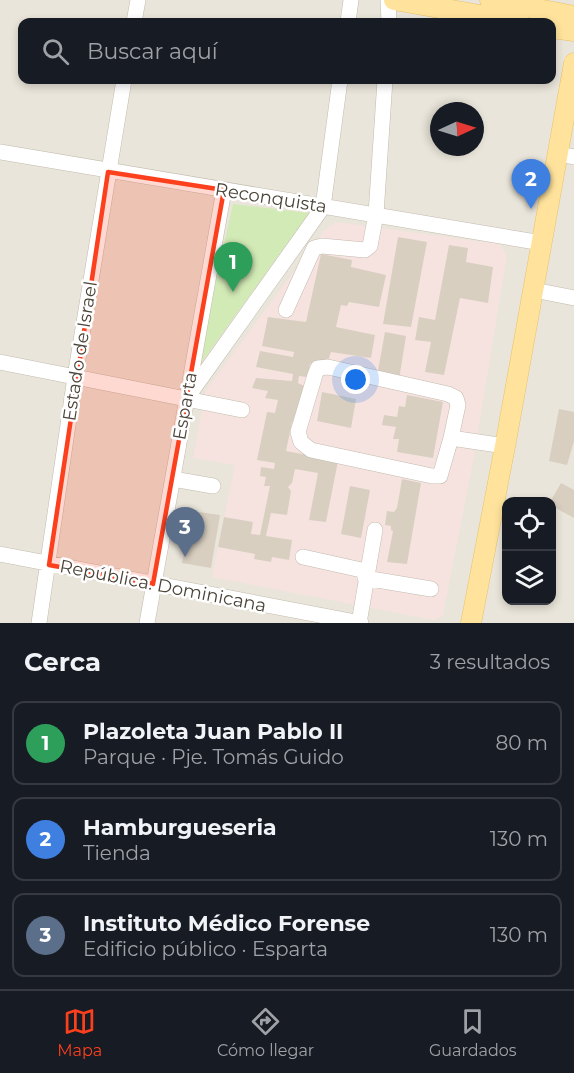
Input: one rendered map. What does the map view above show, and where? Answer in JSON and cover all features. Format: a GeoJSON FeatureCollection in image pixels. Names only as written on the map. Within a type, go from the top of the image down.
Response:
{"type":"FeatureCollection","features":[{"type":"Feature","properties":{"kind":"main road"},"geometry":{"type":"LineString","coordinates":[[394,0],[496,18]]}},
{"type":"Feature","properties":{"kind":"main road"},"geometry":{"type":"LineString","coordinates":[[490,0],[574,16]]}},
{"type":"Feature","properties":{"kind":"main road"},"geometry":{"type":"LineString","coordinates":[[556,29],[574,31]]}},
{"type":"Feature","properties":{"kind":"main road"},"geometry":{"type":"LineString","coordinates":[[471,623],[542,243],[566,156],[574,63]]}},
{"type":"Feature","properties":{"kind":"street"},"geometry":{"type":"LineString","coordinates":[[135,18],[138,0]]}},
{"type":"Feature","properties":{"kind":"street"},"geometry":{"type":"LineString","coordinates":[[349,18],[351,0]]}},
{"type":"Feature","properties":{"kind":"street"},"geometry":{"type":"LineString","coordinates":[[388,0],[389,18]]}},
{"type":"Feature","properties":{"kind":"street","name":"Estado de Israel"},"geometry":{"type":"LineString","coordinates":[[39,623],[75,377],[123,84]]}},
{"type":"Feature","properties":{"kind":"street"},"geometry":{"type":"LineString","coordinates":[[185,400],[323,207],[339,84]]}},
{"type":"Feature","properties":{"kind":"street"},"geometry":{"type":"LineString","coordinates":[[286,310],[315,249],[322,246],[365,250],[370,246],[376,214],[385,84]]}},
{"type":"Feature","properties":{"kind":"street","name":"Reconquista"},"geometry":{"type":"LineString","coordinates":[[0,152],[108,172],[376,214],[542,243]]}},
{"type":"Feature","properties":{"kind":"street","name":"Esparta"},"geometry":{"type":"LineString","coordinates":[[147,623],[224,190]]}},
{"type":"Feature","properties":{"kind":"street"},"geometry":{"type":"LineString","coordinates":[[534,290],[574,298]]}},
{"type":"Feature","properties":{"kind":"street"},"geometry":{"type":"LineString","coordinates":[[0,362],[242,410]]}},
{"type":"Feature","properties":{"kind":"street"},"geometry":{"type":"LineString","coordinates":[[328,367],[448,394],[456,398],[458,405],[451,438],[444,470],[440,476],[432,476],[311,450],[301,442],[298,432],[318,368],[328,367]]}},
{"type":"Feature","properties":{"kind":"street"},"geometry":{"type":"LineString","coordinates":[[451,438],[505,446]]}},
{"type":"Feature","properties":{"kind":"street"},"geometry":{"type":"LineString","coordinates":[[173,479],[213,486]]}},
{"type":"Feature","properties":{"kind":"street"},"geometry":{"type":"LineString","coordinates":[[360,623],[365,574],[375,530]]}},
{"type":"Feature","properties":{"kind":"street","name":"República. Dominicana"},"geometry":{"type":"LineString","coordinates":[[0,554],[360,623]]}},
{"type":"Feature","properties":{"kind":"street"},"geometry":{"type":"LineString","coordinates":[[303,557],[431,589]]}},
{"type":"Feature","properties":{"kind":"highlighted area"},"geometry":{"type":"Polygon","coordinates":[[[108,172],[224,190],[153,584],[49,565],[108,172]]]}},
{"type":"Feature","properties":{"kind":"shaded area"},"geometry":{"type":"Polygon","coordinates":[[[0,0],[574,0],[574,623],[0,623],[0,0]]]}},
{"type":"Feature","properties":{"kind":"shaded area"},"geometry":{"type":"Polygon","coordinates":[[[336,222],[499,244],[507,255],[474,456],[443,615],[434,620],[212,577],[235,465],[193,458],[206,390],[324,231],[336,222]]]}},
{"type":"Feature","properties":{"kind":"green space"},"geometry":{"type":"Polygon","coordinates":[[[233,204],[309,213],[196,370],[233,204]]]}},
{"type":"Feature","properties":{"kind":"building"},"geometry":{"type":"Polygon","coordinates":[[[398,237],[427,242],[411,327],[383,324],[398,237]]]}},
{"type":"Feature","properties":{"kind":"building"},"geometry":{"type":"Polygon","coordinates":[[[449,245],[468,248],[466,262],[493,267],[488,303],[460,298],[444,375],[425,372],[431,342],[415,340],[419,317],[435,320],[449,245]]]}},
{"type":"Feature","properties":{"kind":"building"},"geometry":{"type":"Polygon","coordinates":[[[321,254],[352,260],[351,267],[386,275],[379,307],[349,302],[347,306],[341,305],[336,327],[375,335],[371,358],[331,352],[328,361],[315,361],[310,364],[307,377],[299,376],[298,383],[306,387],[298,423],[292,422],[286,451],[338,461],[326,522],[309,520],[318,473],[295,469],[292,483],[288,487],[291,491],[287,515],[271,513],[266,536],[292,540],[289,560],[272,557],[271,562],[254,559],[255,554],[218,547],[224,517],[253,522],[251,534],[260,535],[270,486],[264,486],[266,477],[260,476],[261,467],[274,469],[275,463],[257,460],[267,412],[275,413],[278,400],[265,398],[268,391],[252,388],[256,378],[292,381],[293,374],[256,367],[260,351],[293,357],[294,352],[262,346],[268,317],[306,322],[321,254]]]}},
{"type":"Feature","properties":{"kind":"building"},"geometry":{"type":"Polygon","coordinates":[[[385,332],[406,336],[399,380],[377,376],[385,332]]]}},
{"type":"Feature","properties":{"kind":"building"},"geometry":{"type":"Polygon","coordinates":[[[322,392],[356,399],[351,428],[317,421],[322,392]]]}},
{"type":"Feature","properties":{"kind":"building"},"geometry":{"type":"Polygon","coordinates":[[[407,395],[443,402],[433,458],[397,452],[399,439],[393,439],[396,427],[382,425],[384,415],[397,417],[399,406],[405,407],[407,395]]]}},
{"type":"Feature","properties":{"kind":"building"},"geometry":{"type":"Polygon","coordinates":[[[559,409],[574,412],[574,441],[567,465],[549,461],[559,409]]]}},
{"type":"Feature","properties":{"kind":"building"},"geometry":{"type":"Polygon","coordinates":[[[402,479],[421,483],[407,564],[387,562],[393,531],[391,526],[385,525],[387,511],[394,512],[397,508],[402,479]]]}},
{"type":"Feature","properties":{"kind":"building"},"geometry":{"type":"Polygon","coordinates":[[[561,483],[574,490],[574,518],[556,508],[556,497],[553,497],[561,483]]]}},
{"type":"Feature","properties":{"kind":"building"},"geometry":{"type":"Polygon","coordinates":[[[350,486],[370,490],[361,538],[341,534],[350,486]]]}},
{"type":"Feature","properties":{"kind":"building"},"geometry":{"type":"Polygon","coordinates":[[[192,511],[220,515],[211,568],[182,563],[192,511]]]}},
{"type":"Feature","properties":{"kind":"place","name":"Hamburgueseria"},"geometry":{"type":"Point","coordinates":[531,209]}},
{"type":"Feature","properties":{"kind":"place","name":"Plazoleta Juan Pablo II"},"geometry":{"type":"Point","coordinates":[233,292]}},
{"type":"Feature","properties":{"kind":"place","name":"Instituto Médico Forense"},"geometry":{"type":"Point","coordinates":[185,557]}}]}
